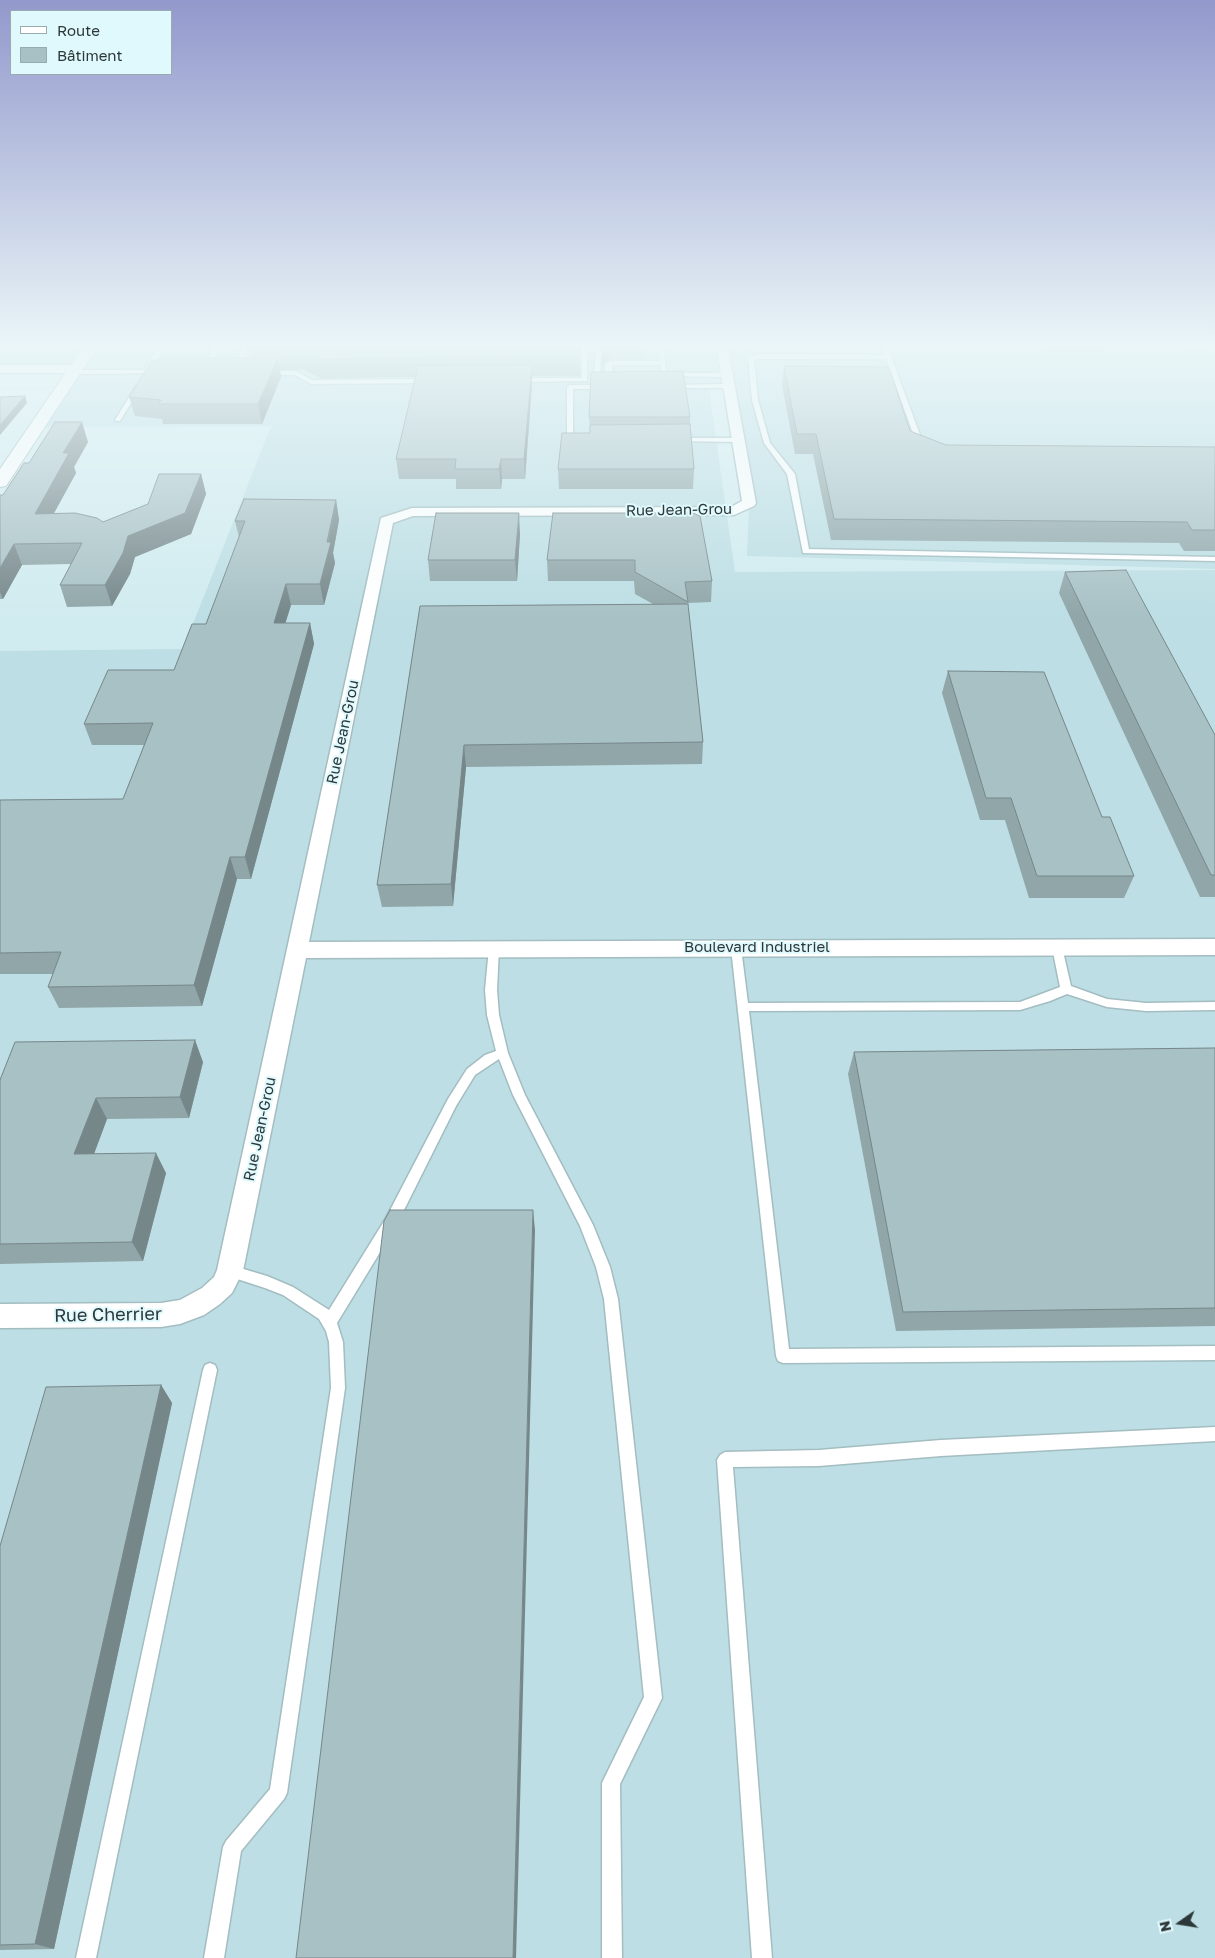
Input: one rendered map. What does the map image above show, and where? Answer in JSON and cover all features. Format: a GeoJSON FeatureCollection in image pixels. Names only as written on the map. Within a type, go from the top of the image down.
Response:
{"type":"FeatureCollection","features":[{"type":"Feature","properties":{"kind":"street"},"geometry":{"type":"LineString","coordinates":[[0,482],[32,434]]}},
{"type":"Feature","properties":{"kind":"street"},"geometry":{"type":"LineString","coordinates":[[737,434],[738,440]]}},
{"type":"Feature","properties":{"kind":"street","name":"Rue Jean-Grou"},"geometry":{"type":"LineString","coordinates":[[211,1296],[223,1285],[230,1271],[386,521],[412,512],[734,511],[749,503],[738,440]]}},
{"type":"Feature","properties":{"kind":"street","name":"Boulevard Industriel"},"geometry":{"type":"LineString","coordinates":[[298,950],[1215,947]]}},
{"type":"Feature","properties":{"kind":"street","name":"Rue Cherrier"},"geometry":{"type":"LineString","coordinates":[[0,1316],[161,1315],[180,1312],[211,1296]]}},
{"type":"Feature","properties":{"kind":"lane"},"geometry":{"type":"LineString","coordinates":[[570,434],[570,441],[580,441]]}},
{"type":"Feature","properties":{"kind":"lane"},"geometry":{"type":"LineString","coordinates":[[765,434],[767,443],[791,474],[806,551],[1215,559]]}},
{"type":"Feature","properties":{"kind":"lane"},"geometry":{"type":"LineString","coordinates":[[916,434],[920,444],[932,449]]}},
{"type":"Feature","properties":{"kind":"lane"},"geometry":{"type":"LineString","coordinates":[[669,440],[738,440]]}},
{"type":"Feature","properties":{"kind":"lane"},"geometry":{"type":"LineString","coordinates":[[1057,947],[1066,989]]}},
{"type":"Feature","properties":{"kind":"lane"},"geometry":{"type":"LineString","coordinates":[[494,948],[493,1015],[502,1054],[519,1095],[586,1225],[603,1267],[611,1299],[653,1698],[611,1783],[612,1958]]}},
{"type":"Feature","properties":{"kind":"lane"},"geometry":{"type":"LineString","coordinates":[[736,948],[783,1356],[1215,1353]]}},
{"type":"Feature","properties":{"kind":"lane"},"geometry":{"type":"LineString","coordinates":[[743,1007],[1020,1006],[1066,989],[1107,1003],[1146,1007],[1215,1006]]}},
{"type":"Feature","properties":{"kind":"lane"},"geometry":{"type":"LineString","coordinates":[[329,1323],[391,1222],[452,1103],[472,1072],[489,1058],[502,1054]]}},
{"type":"Feature","properties":{"kind":"lane"},"geometry":{"type":"LineString","coordinates":[[214,1958],[232,1848],[278,1793],[338,1388],[336,1342],[324,1314],[288,1290],[230,1271]]}},
{"type":"Feature","properties":{"kind":"lane"},"geometry":{"type":"LineString","coordinates":[[86,1958],[210,1370]]}},
{"type":"Feature","properties":{"kind":"lane"},"geometry":{"type":"LineString","coordinates":[[762,1958],[725,1460],[820,1458],[941,1448],[1215,1434]]}},
{"type":"Feature","properties":{"kind":"shaded area"},"geometry":{"type":"Polygon","coordinates":[[[268,434],[715,434],[735,572],[1215,570],[1215,1958],[0,1958],[0,651],[183,649],[268,434]]]}},
{"type":"Feature","properties":{"kind":"shaded area"},"geometry":{"type":"Polygon","coordinates":[[[737,434],[1215,434],[1215,569],[747,556],[749,503],[737,434]]]}},
{"type":"Feature","properties":{"kind":"building"},"geometry":{"type":"Polygon","coordinates":[[[47,434],[74,434],[63,453],[69,453],[35,514],[75,513],[97,518],[103,522],[148,504],[159,474],[201,474],[185,513],[128,536],[123,553],[105,585],[60,585],[82,543],[14,544],[0,568],[0,495],[3,495],[24,463],[29,463],[47,434]]]}},
{"type":"Feature","properties":{"kind":"building"},"geometry":{"type":"Polygon","coordinates":[[[402,434],[526,434],[524,459],[501,459],[499,469],[455,469],[456,459],[396,459],[402,434]]]}},
{"type":"Feature","properties":{"kind":"building"},"geometry":{"type":"Polygon","coordinates":[[[562,434],[691,434],[694,469],[558,469],[562,434]]]}},
{"type":"Feature","properties":{"kind":"building"},"geometry":{"type":"Polygon","coordinates":[[[816,434],[919,434],[946,445],[1215,447],[1215,530],[1192,530],[1187,522],[834,519],[816,434]]]}},
{"type":"Feature","properties":{"kind":"building"},"geometry":{"type":"Polygon","coordinates":[[[244,499],[336,500],[327,542],[331,542],[320,584],[286,584],[274,623],[310,623],[245,857],[230,857],[194,985],[48,987],[61,952],[0,953],[0,800],[123,799],[153,723],[84,724],[108,670],[174,670],[192,624],[206,624],[245,521],[235,521],[244,499]]]}},
{"type":"Feature","properties":{"kind":"building"},"geometry":{"type":"Polygon","coordinates":[[[436,513],[519,513],[515,560],[428,560],[436,513]]]}},
{"type":"Feature","properties":{"kind":"building"},"geometry":{"type":"Polygon","coordinates":[[[553,513],[693,513],[700,516],[712,581],[685,582],[688,602],[635,572],[635,560],[547,560],[553,513]]]}},
{"type":"Feature","properties":{"kind":"building"},"geometry":{"type":"Polygon","coordinates":[[[1126,570],[1215,735],[1215,875],[1211,875],[1065,572],[1126,570]]]}},
{"type":"Feature","properties":{"kind":"building"},"geometry":{"type":"Polygon","coordinates":[[[688,604],[703,742],[464,745],[451,884],[377,885],[420,606],[688,604]]]}},
{"type":"Feature","properties":{"kind":"building"},"geometry":{"type":"Polygon","coordinates":[[[948,671],[1044,672],[1102,817],[1110,817],[1134,876],[1037,876],[1011,798],[986,798],[948,671]]]}},
{"type":"Feature","properties":{"kind":"building"},"geometry":{"type":"Polygon","coordinates":[[[195,1040],[180,1097],[96,1098],[74,1154],[156,1153],[132,1242],[0,1244],[0,1080],[15,1042],[195,1040]]]}},
{"type":"Feature","properties":{"kind":"building"},"geometry":{"type":"Polygon","coordinates":[[[1215,1048],[1215,1308],[903,1312],[854,1052],[1215,1048]]]}},
{"type":"Feature","properties":{"kind":"building"},"geometry":{"type":"Polygon","coordinates":[[[390,1210],[533,1210],[513,1958],[296,1958],[384,1221],[390,1210]]]}},
{"type":"Feature","properties":{"kind":"building"},"geometry":{"type":"Polygon","coordinates":[[[161,1385],[35,1944],[0,1945],[0,1546],[46,1387],[161,1385]]]}}]}
